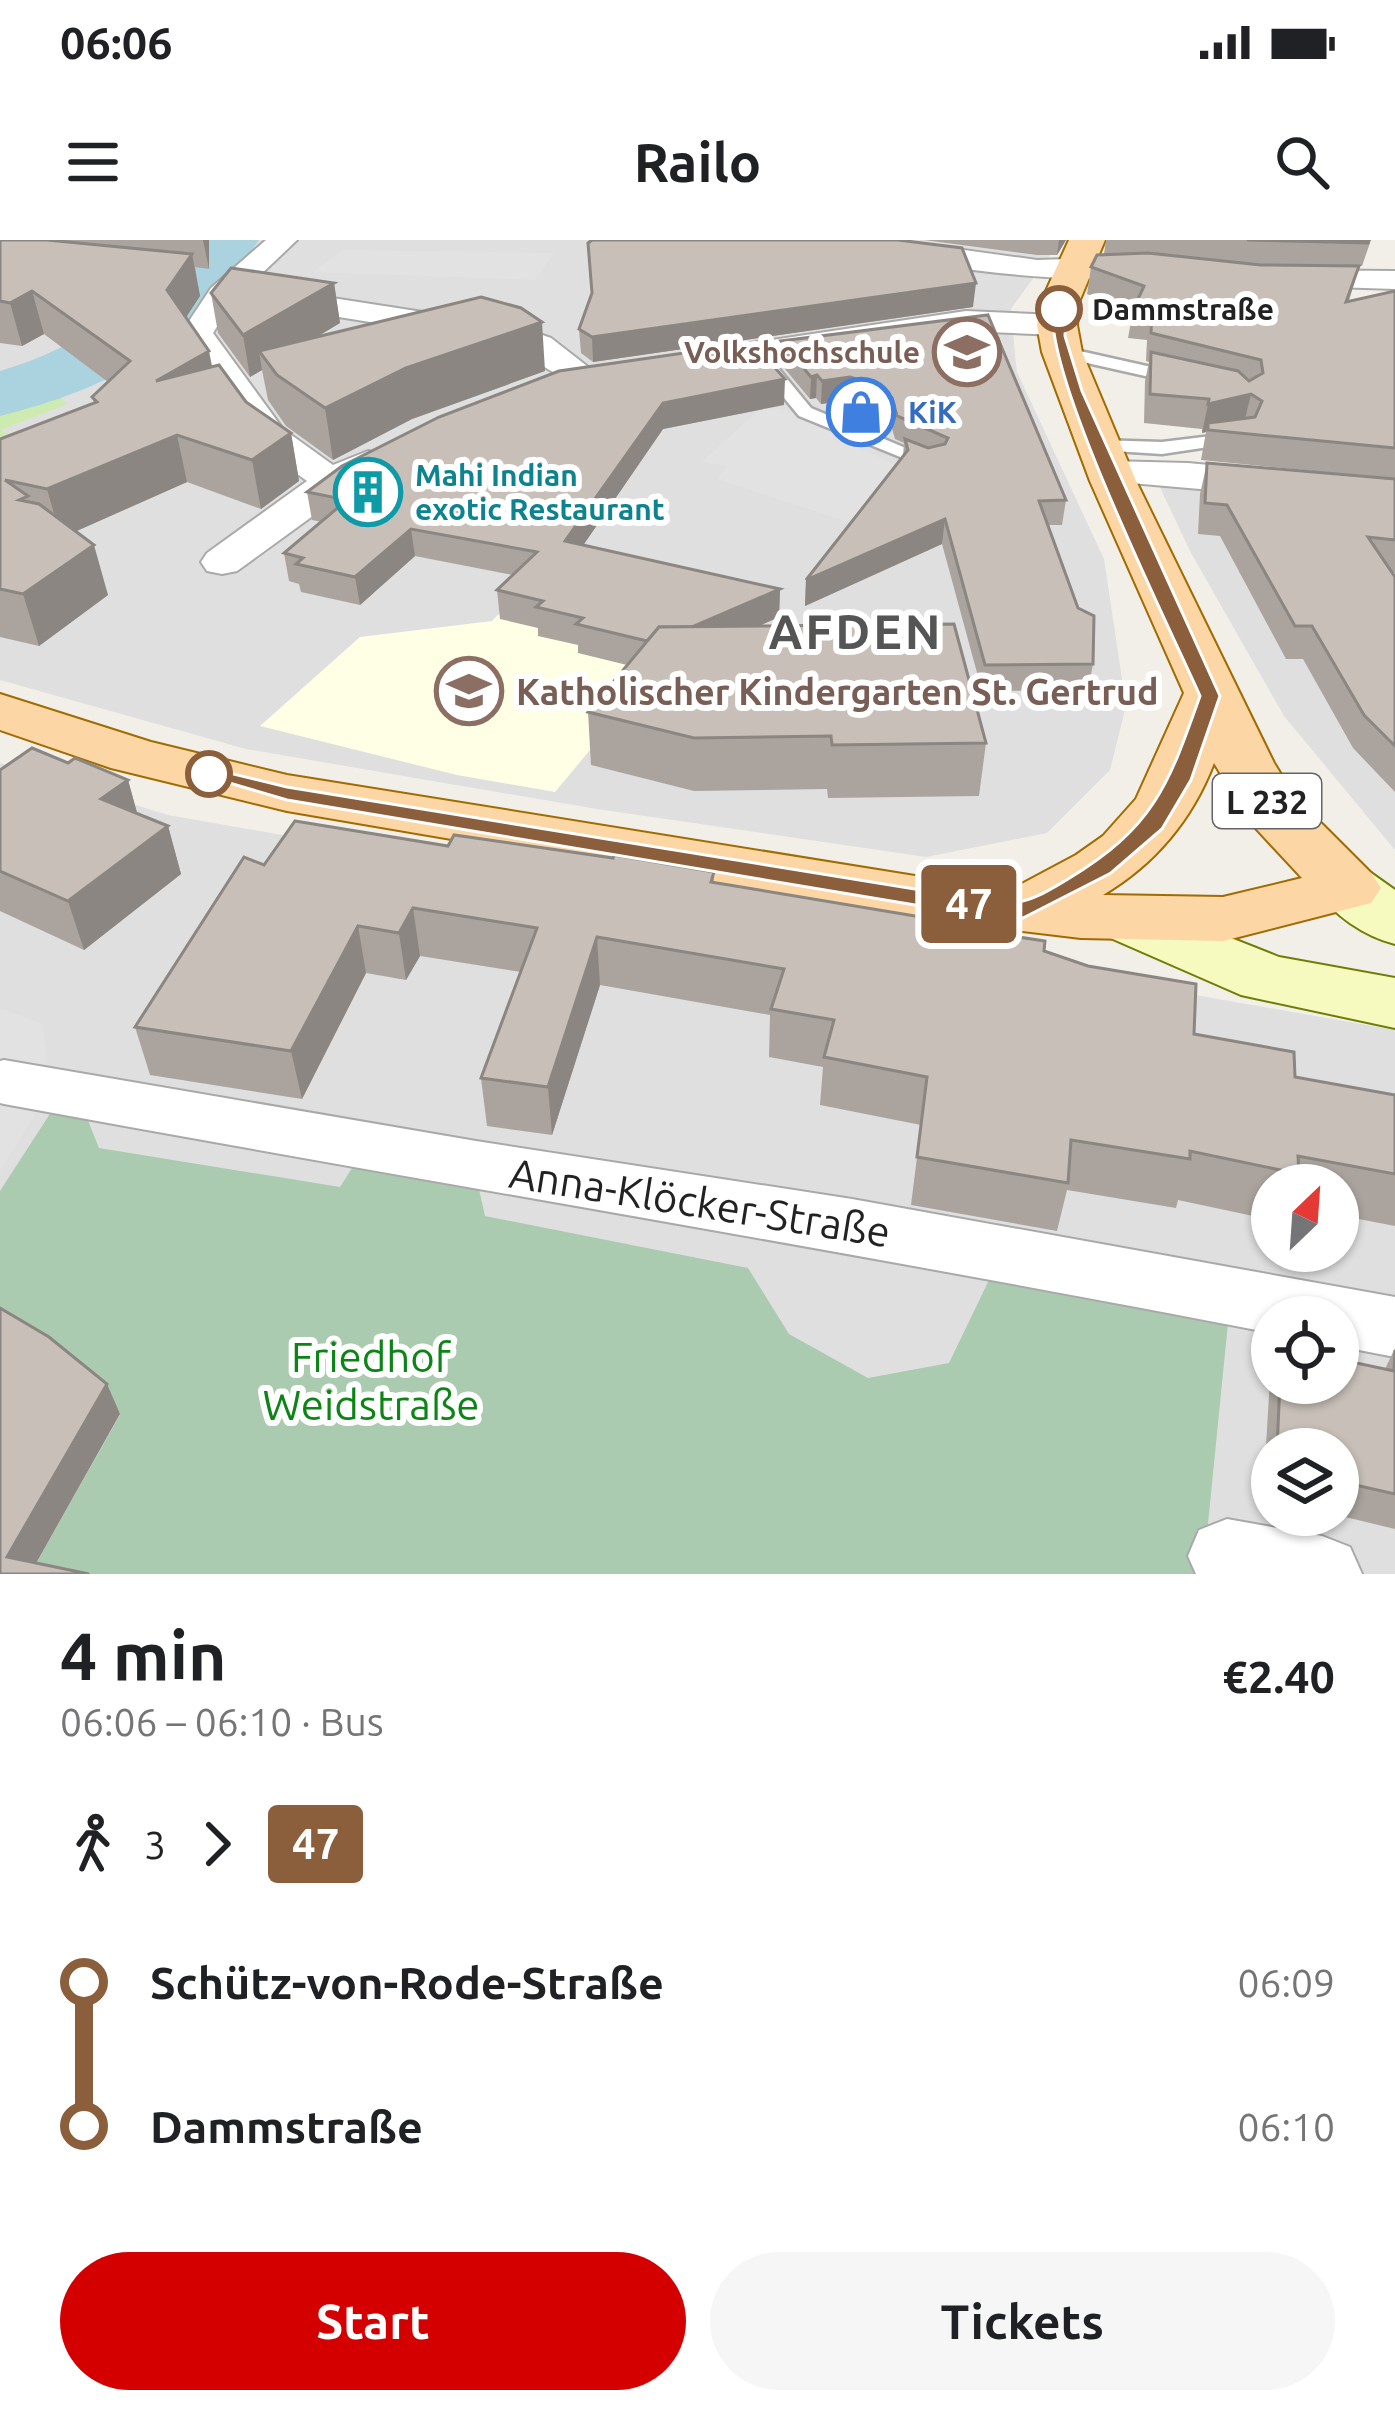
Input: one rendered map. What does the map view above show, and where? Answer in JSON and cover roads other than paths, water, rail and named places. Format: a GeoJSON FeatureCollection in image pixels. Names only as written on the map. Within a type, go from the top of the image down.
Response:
{"type":"FeatureCollection","features":[{"type":"Feature","properties":{"kind":"main road"},"geometry":{"type":"LineString","coordinates":[[1060,338],[1079,255]]}},
{"type":"Feature","properties":{"kind":"main road","name":"L 232"},"geometry":{"type":"LineString","coordinates":[[1060,338],[1104,458],[1210,696],[1272,809],[1371,905]]}},
{"type":"Feature","properties":{"kind":"main road"},"geometry":{"type":"LineString","coordinates":[[1023,910],[1103,868],[1154,824],[1181,780],[1210,696]]}},
{"type":"Feature","properties":{"kind":"main road","name":"L 232"},"geometry":{"type":"LineString","coordinates":[[0,711],[132,755],[287,794],[915,897],[1130,920],[1223,919],[1371,905]]}},
{"type":"Feature","properties":{"kind":"main road"},"geometry":{"type":"LineString","coordinates":[[1130,920],[1264,979],[1395,1004]]}},
{"type":"Feature","properties":{"kind":"street"},"geometry":{"type":"LineString","coordinates":[[212,286],[252,273],[283,240]]}},
{"type":"Feature","properties":{"kind":"street"},"geometry":{"type":"LineString","coordinates":[[828,240],[991,265],[1079,255],[1161,267]]}},
{"type":"Feature","properties":{"kind":"street"},"geometry":{"type":"LineString","coordinates":[[1255,278],[1395,280]]}},
{"type":"Feature","properties":{"kind":"street"},"geometry":{"type":"LineString","coordinates":[[212,286],[508,334],[595,375],[533,389]]}},
{"type":"Feature","properties":{"kind":"street"},"geometry":{"type":"LineString","coordinates":[[212,286],[197,333],[270,436],[331,481]]}},
{"type":"Feature","properties":{"kind":"street"},"geometry":{"type":"LineString","coordinates":[[654,367],[966,321],[1060,338]]}},
{"type":"Feature","properties":{"kind":"street"},"geometry":{"type":"LineString","coordinates":[[222,562],[331,481],[408,441]]}},
{"type":"Feature","properties":{"kind":"street"},"geometry":{"type":"LineString","coordinates":[[1104,458],[1188,473],[1395,494]]}},
{"type":"Feature","properties":{"kind":"street","name":"Anna-Klöcker-Straße"},"geometry":{"type":"LineString","coordinates":[[1,1083],[476,1166],[852,1225],[1395,1327]]}},
{"type":"Feature","properties":{"kind":"street"},"geometry":{"type":"LineString","coordinates":[[1227,1556],[1322,1574]]}},
{"type":"Feature","properties":{"kind":"lane"},"geometry":{"type":"LineString","coordinates":[[1060,338],[1198,382]]}},
{"type":"Feature","properties":{"kind":"lane"},"geometry":{"type":"LineString","coordinates":[[756,353],[805,412],[932,463]]}},
{"type":"Feature","properties":{"kind":"lane"},"geometry":{"type":"LineString","coordinates":[[1104,458],[1241,438],[1242,432]]}},
{"type":"Feature","properties":{"kind":"waterway"},"geometry":{"type":"LineString","coordinates":[[0,394],[67,373],[122,344],[171,302],[228,240]]}},
{"type":"Feature","properties":{"kind":"waterway"},"geometry":{"type":"LineString","coordinates":[[245,240],[251,242]]}},
{"type":"Feature","properties":{"kind":"place","name":"Dammstraße"},"geometry":{"type":"Point","coordinates":[1059,309]}},
{"type":"Feature","properties":{"kind":"place","name":"Volkshochschule"},"geometry":{"type":"Point","coordinates":[967,352]}},
{"type":"Feature","properties":{"kind":"place","name":"KiK"},"geometry":{"type":"Point","coordinates":[861,412]}},
{"type":"Feature","properties":{"kind":"place","name":"Mahi Indian exotic Restaurant"},"geometry":{"type":"Point","coordinates":[368,492]}},
{"type":"Feature","properties":{"kind":"place","name":"Katholischer Kindergarten St. Gertrud"},"geometry":{"type":"Point","coordinates":[469,691]}},
{"type":"Feature","properties":{"kind":"district","name":"AFDEN"},"geometry":{"type":"Point","coordinates":[856,631]}},
{"type":"Feature","properties":{"kind":"park label","name":"Friedhof Weidstraße"},"geometry":{"type":"Point","coordinates":[371,1380]}}]}
